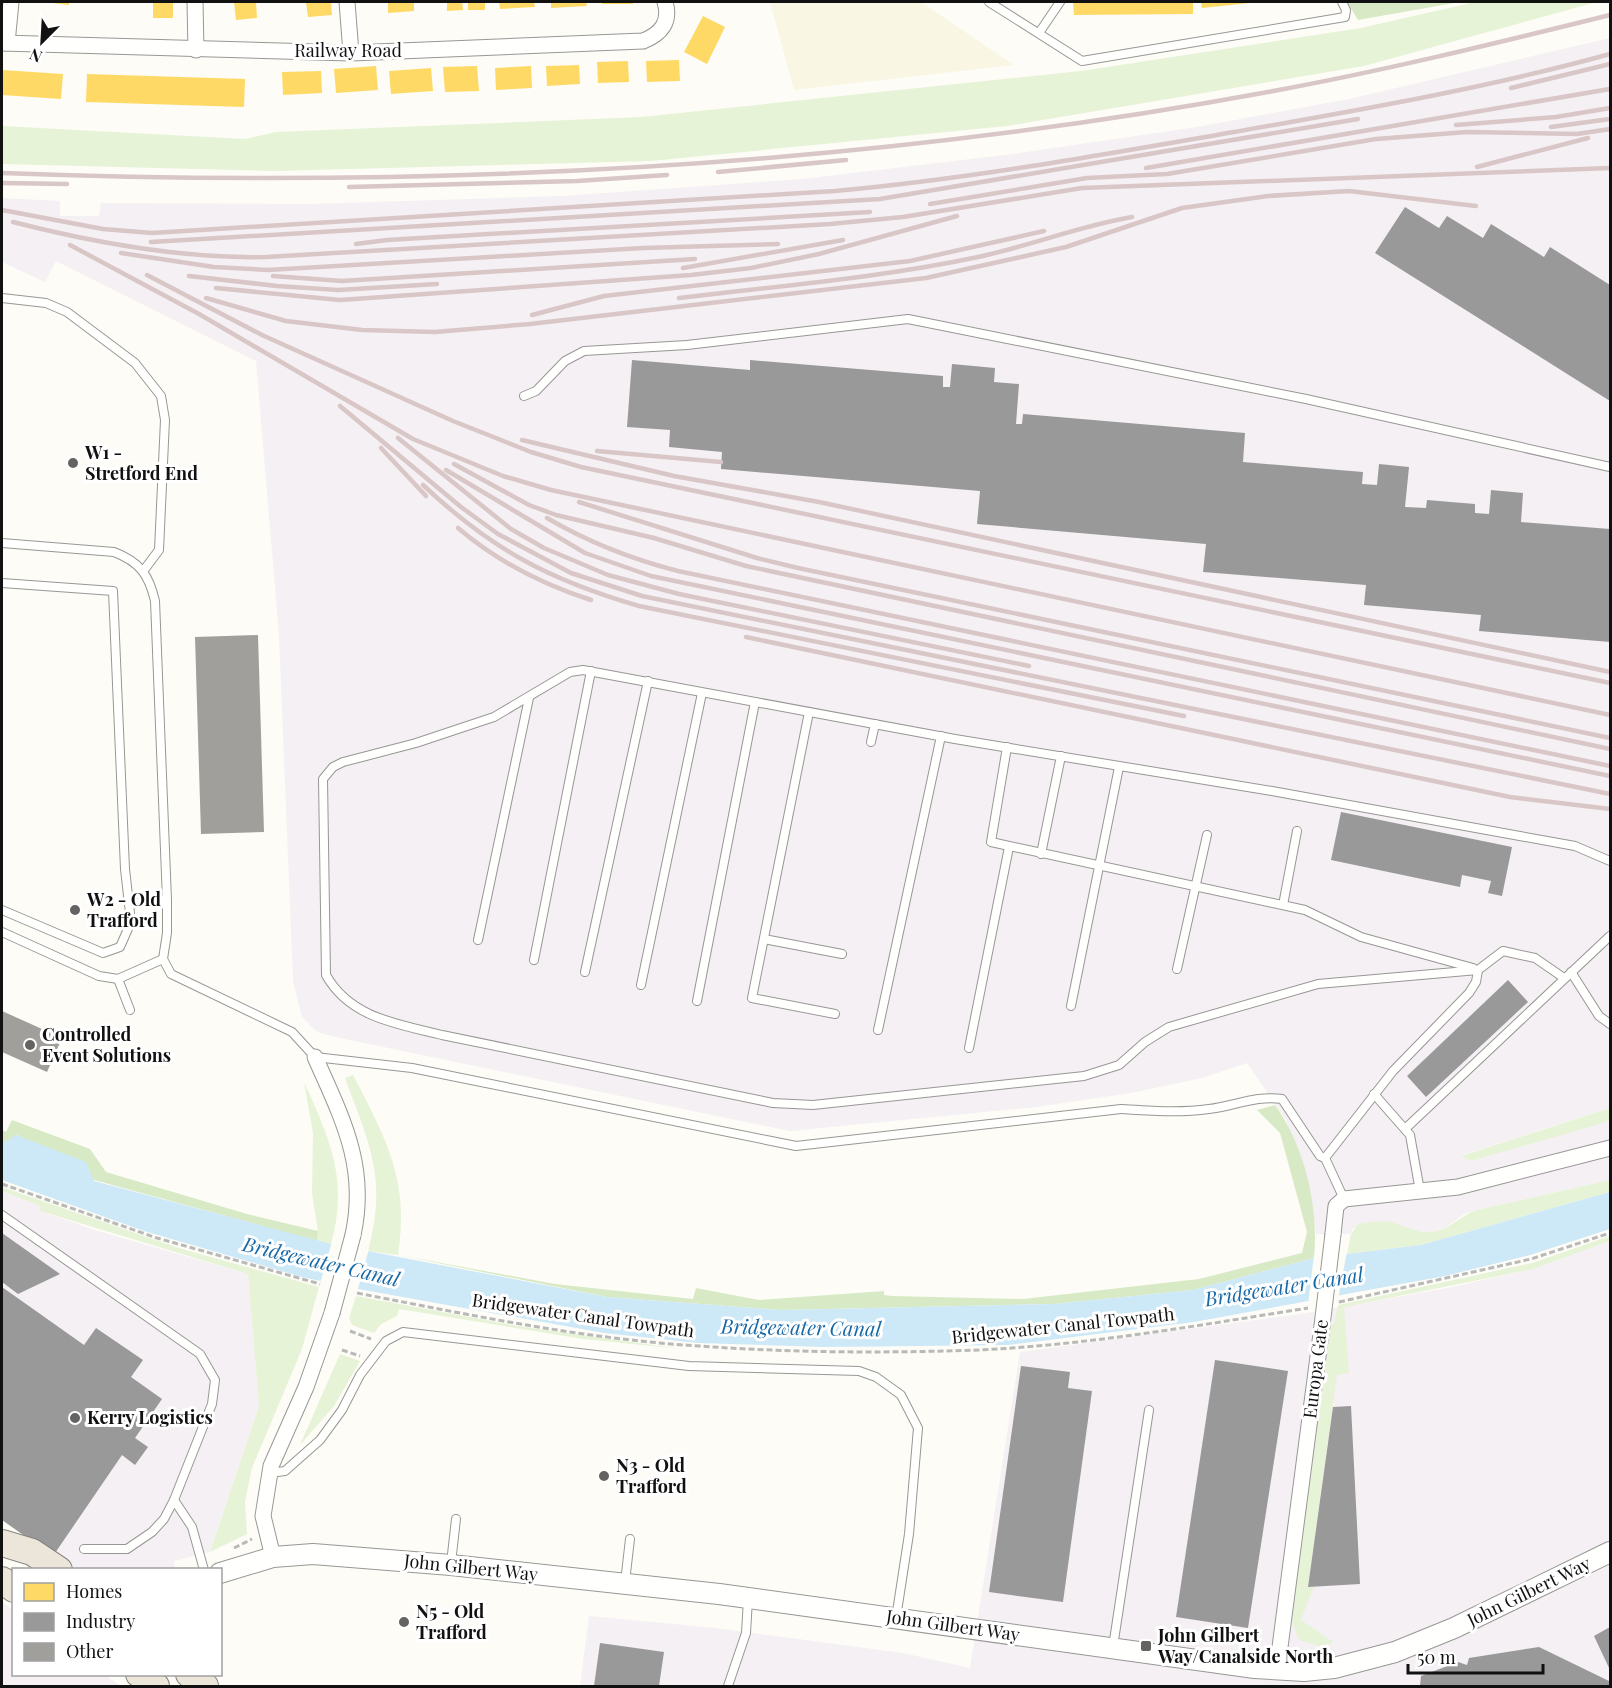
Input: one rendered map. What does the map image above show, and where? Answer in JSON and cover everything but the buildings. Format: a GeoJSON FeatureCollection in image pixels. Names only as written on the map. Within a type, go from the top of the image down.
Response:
{"type":"FeatureCollection","features":[{"type":"Feature","properties":{"kind":"highway"},"geometry":{"type":"LineString","coordinates":[[2,1543],[32,1552],[57,1568]]}},
{"type":"Feature","properties":{"kind":"highway"},"geometry":{"type":"LineString","coordinates":[[2,1549],[31,1568]]}},
{"type":"Feature","properties":{"kind":"highway"},"geometry":{"type":"LineString","coordinates":[[142,1676],[156,1686]]}},
{"type":"Feature","properties":{"kind":"highway"},"geometry":{"type":"LineString","coordinates":[[192,1676],[205,1686]]}},
{"type":"Feature","properties":{"kind":"street"},"geometry":{"type":"LineString","coordinates":[[4,43],[11,2]]}},
{"type":"Feature","properties":{"kind":"street"},"geometry":{"type":"LineString","coordinates":[[195,2],[196,50]]}},
{"type":"Feature","properties":{"kind":"street"},"geometry":{"type":"LineString","coordinates":[[347,2],[351,53]]}},
{"type":"Feature","properties":{"kind":"street","name":"Railway Road"},"geometry":{"type":"LineString","coordinates":[[4,43],[351,53],[643,41],[661,31],[667,20],[665,2]]}},
{"type":"Feature","properties":{"kind":"street"},"geometry":{"type":"LineString","coordinates":[[273,1557],[263,1516],[270,1473],[322,1346],[353,1235],[360,1194],[355,1159],[315,1057]]}},
{"type":"Feature","properties":{"kind":"street"},"geometry":{"type":"LineString","coordinates":[[1344,1199],[1420,1193],[1458,1187],[1611,1148]]}},
{"type":"Feature","properties":{"kind":"street","name":"Europa Gate"},"geometry":{"type":"LineString","coordinates":[[1281,1670],[1280,1647],[1336,1206],[1344,1199]]}},
{"type":"Feature","properties":{"kind":"street","name":"John Gilbert Way"},"geometry":{"type":"LineString","coordinates":[[222,1572],[273,1557],[313,1554],[451,1565],[748,1598],[1281,1670],[1334,1668],[1395,1652],[1454,1628],[1610,1553]]}},
{"type":"Feature","properties":{"kind":"lane"},"geometry":{"type":"LineString","coordinates":[[989,2],[1083,61],[1345,17],[1346,10],[1342,2]]}},
{"type":"Feature","properties":{"kind":"lane"},"geometry":{"type":"LineString","coordinates":[[1039,33],[1060,2]]}},
{"type":"Feature","properties":{"kind":"lane"},"geometry":{"type":"LineString","coordinates":[[2,298],[46,303],[67,312],[135,363],[161,396],[165,420],[159,550],[144,570]]}},
{"type":"Feature","properties":{"kind":"lane"},"geometry":{"type":"LineString","coordinates":[[524,396],[536,391],[565,361],[584,351],[687,345],[908,319],[1306,399],[1611,466]]}},
{"type":"Feature","properties":{"kind":"lane"},"geometry":{"type":"LineString","coordinates":[[2,543],[114,552],[130,558],[144,570],[155,601],[167,900],[164,959],[171,975],[292,1032],[315,1057],[412,1068],[796,1146],[1121,1109],[1166,1112],[1210,1109],[1265,1096],[1282,1099],[1320,1156],[1325,1158],[1344,1199]]}},
{"type":"Feature","properties":{"kind":"lane"},"geometry":{"type":"LineString","coordinates":[[2,583],[113,591],[125,869],[131,922],[120,947],[103,953],[2,910]]}},
{"type":"Feature","properties":{"kind":"lane"},"geometry":{"type":"LineString","coordinates":[[534,960],[591,671]]}},
{"type":"Feature","properties":{"kind":"lane"},"geometry":{"type":"LineString","coordinates":[[1564,978],[1544,964],[1518,952],[1503,951],[1478,970],[1318,984],[1169,1026],[1145,1042],[1119,1065],[1084,1076],[813,1105],[773,1103],[728,1096],[390,1023],[355,1008],[338,993],[326,975],[323,779],[333,767],[343,762],[450,733],[494,717],[570,672],[591,671],[941,736],[1272,791],[1575,846],[1611,861]]}},
{"type":"Feature","properties":{"kind":"lane"},"geometry":{"type":"LineString","coordinates":[[585,972],[648,681]]}},
{"type":"Feature","properties":{"kind":"lane"},"geometry":{"type":"LineString","coordinates":[[641,985],[702,693]]}},
{"type":"Feature","properties":{"kind":"lane"},"geometry":{"type":"LineString","coordinates":[[478,940],[529,698]]}},
{"type":"Feature","properties":{"kind":"lane"},"geometry":{"type":"LineString","coordinates":[[697,1001],[755,702]]}},
{"type":"Feature","properties":{"kind":"lane"},"geometry":{"type":"LineString","coordinates":[[809,712],[752,998],[835,1014]]}},
{"type":"Feature","properties":{"kind":"lane"},"geometry":{"type":"LineString","coordinates":[[871,742],[875,724]]}},
{"type":"Feature","properties":{"kind":"lane"},"geometry":{"type":"LineString","coordinates":[[878,1030],[941,736]]}},
{"type":"Feature","properties":{"kind":"lane"},"geometry":{"type":"LineString","coordinates":[[1007,747],[991,842],[1283,906],[1324,917],[1361,937],[1478,970]]}},
{"type":"Feature","properties":{"kind":"lane"},"geometry":{"type":"LineString","coordinates":[[1041,854],[1061,756]]}},
{"type":"Feature","properties":{"kind":"lane"},"geometry":{"type":"LineString","coordinates":[[1071,1006],[1119,767]]}},
{"type":"Feature","properties":{"kind":"lane"},"geometry":{"type":"LineString","coordinates":[[1283,906],[1297,831]]}},
{"type":"Feature","properties":{"kind":"lane"},"geometry":{"type":"LineString","coordinates":[[1176,969],[1207,835]]}},
{"type":"Feature","properties":{"kind":"lane"},"geometry":{"type":"LineString","coordinates":[[969,1048],[1009,847]]}},
{"type":"Feature","properties":{"kind":"lane"},"geometry":{"type":"LineString","coordinates":[[129,904],[167,900]]}},
{"type":"Feature","properties":{"kind":"lane"},"geometry":{"type":"LineString","coordinates":[[2,932],[99,976],[118,979],[164,959]]}},
{"type":"Feature","properties":{"kind":"lane"},"geometry":{"type":"LineString","coordinates":[[1406,1130],[1611,936]]}},
{"type":"Feature","properties":{"kind":"lane"},"geometry":{"type":"LineString","coordinates":[[764,939],[842,954]]}},
{"type":"Feature","properties":{"kind":"lane"},"geometry":{"type":"LineString","coordinates":[[1325,1158],[1393,1071],[1470,993],[1476,982],[1478,970]]}},
{"type":"Feature","properties":{"kind":"lane"},"geometry":{"type":"LineString","coordinates":[[1571,972],[1599,1016],[1611,1024]]}},
{"type":"Feature","properties":{"kind":"lane"},"geometry":{"type":"LineString","coordinates":[[118,979],[129,1010]]}},
{"type":"Feature","properties":{"kind":"lane"},"geometry":{"type":"LineString","coordinates":[[1374,1094],[1406,1130],[1413,1144],[1420,1193]]}},
{"type":"Feature","properties":{"kind":"lane"},"geometry":{"type":"LineString","coordinates":[[2,1215],[200,1354],[215,1380],[212,1404],[174,1500],[152,1532],[127,1549],[84,1549]]}},
{"type":"Feature","properties":{"kind":"lane"},"geometry":{"type":"LineString","coordinates":[[270,1473],[285,1472],[320,1440],[342,1410],[360,1375],[386,1341],[403,1332],[415,1331],[689,1366],[860,1371],[876,1377],[901,1395],[918,1428],[909,1534],[896,1618]]}},
{"type":"Feature","properties":{"kind":"lane"},"geometry":{"type":"LineString","coordinates":[[1113,1647],[1149,1410]]}},
{"type":"Feature","properties":{"kind":"lane"},"geometry":{"type":"LineString","coordinates":[[174,1500],[192,1527],[204,1568]]}},
{"type":"Feature","properties":{"kind":"lane"},"geometry":{"type":"LineString","coordinates":[[451,1565],[456,1520]]}},
{"type":"Feature","properties":{"kind":"lane"},"geometry":{"type":"LineString","coordinates":[[625,1584],[630,1539]]}},
{"type":"Feature","properties":{"kind":"lane"},"geometry":{"type":"LineString","coordinates":[[729,1686],[746,1633],[748,1598]]}},
{"type":"Feature","properties":{"kind":"path"},"geometry":{"type":"LineString","coordinates":[[2,1184],[157,1238],[320,1284]]}},
{"type":"Feature","properties":{"kind":"path"},"geometry":{"type":"LineString","coordinates":[[1338,1303],[1531,1259],[1611,1233]]}},
{"type":"Feature","properties":{"kind":"path","name":"Bridgewater Canal Towpath"},"geometry":{"type":"LineString","coordinates":[[357,1293],[603,1336],[698,1346],[823,1351],[946,1351],[1060,1343],[1308,1308]]}},
{"type":"Feature","properties":{"kind":"path"},"geometry":{"type":"LineString","coordinates":[[350,1331],[371,1339]]}},
{"type":"Feature","properties":{"kind":"path"},"geometry":{"type":"LineString","coordinates":[[342,1350],[362,1357]]}},
{"type":"Feature","properties":{"kind":"shaded area"},"geometry":{"type":"Polygon","coordinates":[[[770,2],[921,2],[1014,65],[794,90],[770,2]]]}},
{"type":"Feature","properties":{"kind":"shaded area"},"geometry":{"type":"Polygon","coordinates":[[[1610,38],[1610,1108],[1462,1155],[1471,1161],[1610,1120],[1610,1180],[1477,1210],[1464,1214],[1445,1228],[1433,1232],[1353,1228],[1351,1234],[1316,1234],[1311,1200],[1286,1120],[1247,1063],[1202,1078],[1131,1093],[1036,1107],[790,1131],[340,1038],[317,1032],[302,1017],[293,981],[279,635],[256,361],[56,261],[45,282],[2,262],[2,198],[60,201],[60,216],[99,216],[101,203],[310,204],[562,196],[802,179],[1013,154],[1197,127],[1349,99],[1610,38]]]}},
{"type":"Feature","properties":{"kind":"shaded area"},"geometry":{"type":"Polygon","coordinates":[[[2,1191],[41,1206],[40,1211],[98,1231],[248,1274],[259,1406],[210,1552],[174,1561],[175,1568],[75,1568],[2,1520],[2,1191]]]}},
{"type":"Feature","properties":{"kind":"shaded area"},"geometry":{"type":"Polygon","coordinates":[[[1610,1241],[1610,1686],[580,1686],[589,1616],[715,1628],[903,1653],[970,1668],[1020,1352],[1307,1313],[1447,1288],[1533,1269],[1610,1241]]]}},
{"type":"Feature","properties":{"kind":"shaded area"},"geometry":{"type":"Polygon","coordinates":[[[2,1602],[12,1609],[12,1676],[106,1676],[121,1686],[2,1686],[2,1602]]]}},
{"type":"Feature","properties":{"kind":"green space"},"geometry":{"type":"Polygon","coordinates":[[[1347,2],[1460,2],[1358,20],[1347,2]]]}},
{"type":"Feature","properties":{"kind":"green space"},"geometry":{"type":"Polygon","coordinates":[[[1475,2],[1597,2],[1364,66],[1007,126],[651,161],[275,171],[2,164],[2,126],[245,139],[276,132],[641,117],[1081,71],[1361,28],[1475,2]]]}},
{"type":"Feature","properties":{"kind":"green space"},"geometry":{"type":"Polygon","coordinates":[[[353,1075],[385,1140],[398,1183],[401,1229],[398,1255],[368,1251],[374,1226],[376,1182],[362,1122],[345,1078],[353,1075]]]}},
{"type":"Feature","properties":{"kind":"green space"},"geometry":{"type":"Polygon","coordinates":[[[304,1082],[322,1122],[334,1161],[338,1200],[331,1244],[317,1241],[318,1231],[312,1194],[313,1133],[304,1082]]]}},
{"type":"Feature","properties":{"kind":"green space"},"geometry":{"type":"Polygon","coordinates":[[[1275,1105],[1294,1139],[1308,1178],[1314,1218],[1314,1258],[1193,1290],[1054,1304],[781,1310],[607,1297],[398,1255],[555,1284],[693,1299],[696,1288],[759,1300],[884,1291],[884,1295],[892,1296],[1023,1299],[1199,1279],[1302,1253],[1307,1232],[1280,1133],[1257,1110],[1275,1105]]]}},
{"type":"Feature","properties":{"kind":"green space"},"geometry":{"type":"Polygon","coordinates":[[[1610,1108],[1610,1120],[1593,1126],[1471,1161],[1461,1156],[1610,1108]]]}},
{"type":"Feature","properties":{"kind":"green space"},"geometry":{"type":"Polygon","coordinates":[[[12,1120],[90,1149],[106,1172],[247,1214],[318,1231],[317,1241],[94,1180],[17,1135],[2,1144],[2,1130],[6,1132],[12,1120]]]}},
{"type":"Feature","properties":{"kind":"green space"},"geometry":{"type":"Polygon","coordinates":[[[1610,1180],[1610,1192],[1421,1245],[1347,1254],[1351,1234],[1358,1224],[1386,1221],[1421,1231],[1437,1231],[1477,1210],[1610,1180]]]}},
{"type":"Feature","properties":{"kind":"green space"},"geometry":{"type":"Polygon","coordinates":[[[2,1187],[182,1249],[319,1287],[302,1349],[252,1468],[245,1502],[247,1534],[210,1552],[259,1406],[248,1274],[40,1211],[40,1206],[2,1191],[2,1187]]]}},
{"type":"Feature","properties":{"kind":"green space"},"geometry":{"type":"Polygon","coordinates":[[[1610,1236],[1610,1241],[1533,1269],[1344,1307],[1349,1373],[1337,1375],[1308,1586],[1314,1586],[1301,1620],[1333,1642],[1322,1647],[1299,1640],[1293,1625],[1292,1613],[1331,1325],[1334,1324],[1338,1305],[1532,1263],[1610,1236]]]}},
{"type":"Feature","properties":{"kind":"green space"},"geometry":{"type":"Polygon","coordinates":[[[356,1296],[518,1326],[681,1349],[583,1339],[399,1309],[397,1316],[381,1324],[374,1333],[352,1325],[349,1318],[356,1296]]]}},
{"type":"Feature","properties":{"kind":"green space"},"geometry":{"type":"Polygon","coordinates":[[[340,1354],[360,1361],[334,1406],[300,1445],[340,1354]]]}},
{"type":"Feature","properties":{"kind":"water","name":"Bridgewater Canal"},"geometry":{"type":"Polygon","coordinates":[[[16,1135],[86,1162],[94,1181],[331,1244],[607,1297],[781,1310],[1054,1304],[1193,1290],[1314,1258],[1421,1245],[1610,1192],[1610,1229],[1530,1255],[1445,1276],[1194,1322],[1008,1345],[823,1347],[698,1343],[604,1333],[358,1289],[302,1277],[144,1231],[2,1180],[2,1144],[16,1135]]]}},
{"type":"Feature","properties":{"kind":"pier"},"geometry":{"type":"Polygon","coordinates":[[[332,1241],[369,1249],[357,1292],[320,1284],[332,1241]]]}},
{"type":"Feature","properties":{"kind":"pier"},"geometry":{"type":"Polygon","coordinates":[[[1347,1251],[1338,1300],[1308,1305],[1314,1255],[1347,1251]]]}},
{"type":"Feature","properties":{"kind":"railway"},"geometry":{"type":"LineString","coordinates":[[2,173],[320,178],[479,175],[796,156],[954,139],[1111,118],[1268,92],[1397,66],[1610,15]]}},
{"type":"Feature","properties":{"kind":"railway"},"geometry":{"type":"LineString","coordinates":[[2,210],[103,229],[152,233],[835,191],[1035,166],[1281,124],[1470,88],[1610,54]]}},
{"type":"Feature","properties":{"kind":"railway"},"geometry":{"type":"LineString","coordinates":[[1511,88],[1610,64]]}},
{"type":"Feature","properties":{"kind":"railway"},"geometry":{"type":"LineString","coordinates":[[1146,168],[1610,89]]}},
{"type":"Feature","properties":{"kind":"railway"},"geometry":{"type":"LineString","coordinates":[[1456,125],[1556,117],[1610,108]]}},
{"type":"Feature","properties":{"kind":"railway"},"geometry":{"type":"LineString","coordinates":[[151,242],[880,199],[1358,119]]}},
{"type":"Feature","properties":{"kind":"railway"},"geometry":{"type":"LineString","coordinates":[[1551,127],[1610,119]]}},
{"type":"Feature","properties":{"kind":"railway"},"geometry":{"type":"LineString","coordinates":[[930,204],[1087,178],[1167,174],[1376,139],[1467,132],[1577,134],[1610,129]]}},
{"type":"Feature","properties":{"kind":"railway"},"geometry":{"type":"LineString","coordinates":[[1477,167],[1588,138]]}},
{"type":"Feature","properties":{"kind":"railway"},"geometry":{"type":"LineString","coordinates":[[718,172],[846,160]]}},
{"type":"Feature","properties":{"kind":"railway"},"geometry":{"type":"LineString","coordinates":[[13,222],[75,237],[139,248],[203,255],[266,257],[830,224],[903,217],[1082,188],[1610,168]]}},
{"type":"Feature","properties":{"kind":"railway"},"geometry":{"type":"LineString","coordinates":[[349,187],[577,181],[667,175]]}},
{"type":"Feature","properties":{"kind":"railway"},"geometry":{"type":"LineString","coordinates":[[2,183],[67,184]]}},
{"type":"Feature","properties":{"kind":"railway"},"geometry":{"type":"LineString","coordinates":[[206,298],[286,321],[362,330],[435,332],[530,324],[926,278],[1066,247],[1182,208],[1268,196],[1349,191],[1476,206]]}},
{"type":"Feature","properties":{"kind":"railway"},"geometry":{"type":"LineString","coordinates":[[356,244],[387,240],[870,212]]}},
{"type":"Feature","properties":{"kind":"railway"},"geometry":{"type":"LineString","coordinates":[[216,288],[340,300],[691,275],[751,268],[819,254],[957,216]]}},
{"type":"Feature","properties":{"kind":"railway"},"geometry":{"type":"LineString","coordinates":[[679,298],[903,271],[978,257],[1093,225],[1132,217]]}},
{"type":"Feature","properties":{"kind":"railway"},"geometry":{"type":"LineString","coordinates":[[532,315],[604,296],[910,261],[1044,231]]}},
{"type":"Feature","properties":{"kind":"railway"},"geometry":{"type":"LineString","coordinates":[[683,268],[843,240]]}},
{"type":"Feature","properties":{"kind":"railway"},"geometry":{"type":"LineString","coordinates":[[121,253],[214,267],[268,270],[643,248],[778,244]]}},
{"type":"Feature","properties":{"kind":"railway"},"geometry":{"type":"LineString","coordinates":[[70,245],[199,314],[413,439],[503,476],[551,490],[1610,715]]}},
{"type":"Feature","properties":{"kind":"railway"},"geometry":{"type":"LineString","coordinates":[[273,276],[342,281],[695,259]]}},
{"type":"Feature","properties":{"kind":"railway"},"geometry":{"type":"LineString","coordinates":[[147,275],[262,335],[453,421],[531,452],[581,467],[1610,683]]}},
{"type":"Feature","properties":{"kind":"railway"},"geometry":{"type":"LineString","coordinates":[[189,276],[338,290],[437,284]]}},
{"type":"Feature","properties":{"kind":"railway"},"geometry":{"type":"LineString","coordinates":[[340,406],[461,507],[498,534],[571,573],[642,596],[1610,794]]}},
{"type":"Feature","properties":{"kind":"railway"},"geometry":{"type":"LineString","coordinates":[[398,438],[511,529],[544,548],[608,575],[679,594],[1029,666]]}},
{"type":"Feature","properties":{"kind":"railway"},"geometry":{"type":"LineString","coordinates":[[522,440],[674,476],[819,502],[1610,672]]}},
{"type":"Feature","properties":{"kind":"railway"},"geometry":{"type":"LineString","coordinates":[[381,448],[426,496]]}},
{"type":"Feature","properties":{"kind":"railway"},"geometry":{"type":"LineString","coordinates":[[597,451],[721,462]]}},
{"type":"Feature","properties":{"kind":"railway"},"geometry":{"type":"LineString","coordinates":[[454,464],[529,505],[556,515],[654,538],[746,566],[1610,749]]}},
{"type":"Feature","properties":{"kind":"railway"},"geometry":{"type":"LineString","coordinates":[[446,470],[585,553],[651,576],[1610,776]]}},
{"type":"Feature","properties":{"kind":"railway"},"geometry":{"type":"LineString","coordinates":[[423,485],[473,527],[497,545],[523,560],[577,585],[639,606],[1184,716]]}},
{"type":"Feature","properties":{"kind":"railway"},"geometry":{"type":"LineString","coordinates":[[579,502],[757,558],[798,568],[1610,738]]}},
{"type":"Feature","properties":{"kind":"railway"},"geometry":{"type":"LineString","coordinates":[[547,518],[610,549],[678,571],[1610,766]]}},
{"type":"Feature","properties":{"kind":"railway"},"geometry":{"type":"LineString","coordinates":[[458,528],[504,562],[555,587],[591,600]]}},
{"type":"Feature","properties":{"kind":"railway"},"geometry":{"type":"LineString","coordinates":[[746,637],[1510,797],[1610,809]]}},
{"type":"Feature","properties":{"kind":"place","name":"W1 - Stretford End"},"geometry":{"type":"Point","coordinates":[73,463]}},
{"type":"Feature","properties":{"kind":"place","name":"W2 - Old Trafford"},"geometry":{"type":"Point","coordinates":[75,910]}},
{"type":"Feature","properties":{"kind":"place","name":"Controlled Event Solutions"},"geometry":{"type":"Point","coordinates":[30,1045]}},
{"type":"Feature","properties":{"kind":"place","name":"Kerry Logistics"},"geometry":{"type":"Point","coordinates":[75,1418]}},
{"type":"Feature","properties":{"kind":"place","name":"N3 - Old Trafford"},"geometry":{"type":"Point","coordinates":[604,1476]}},
{"type":"Feature","properties":{"kind":"place","name":"N5 - Old Trafford"},"geometry":{"type":"Point","coordinates":[404,1622]}},
{"type":"Feature","properties":{"kind":"place","name":"John Gilbert Way/Canalside North"},"geometry":{"type":"Point","coordinates":[1146,1646]}}]}
